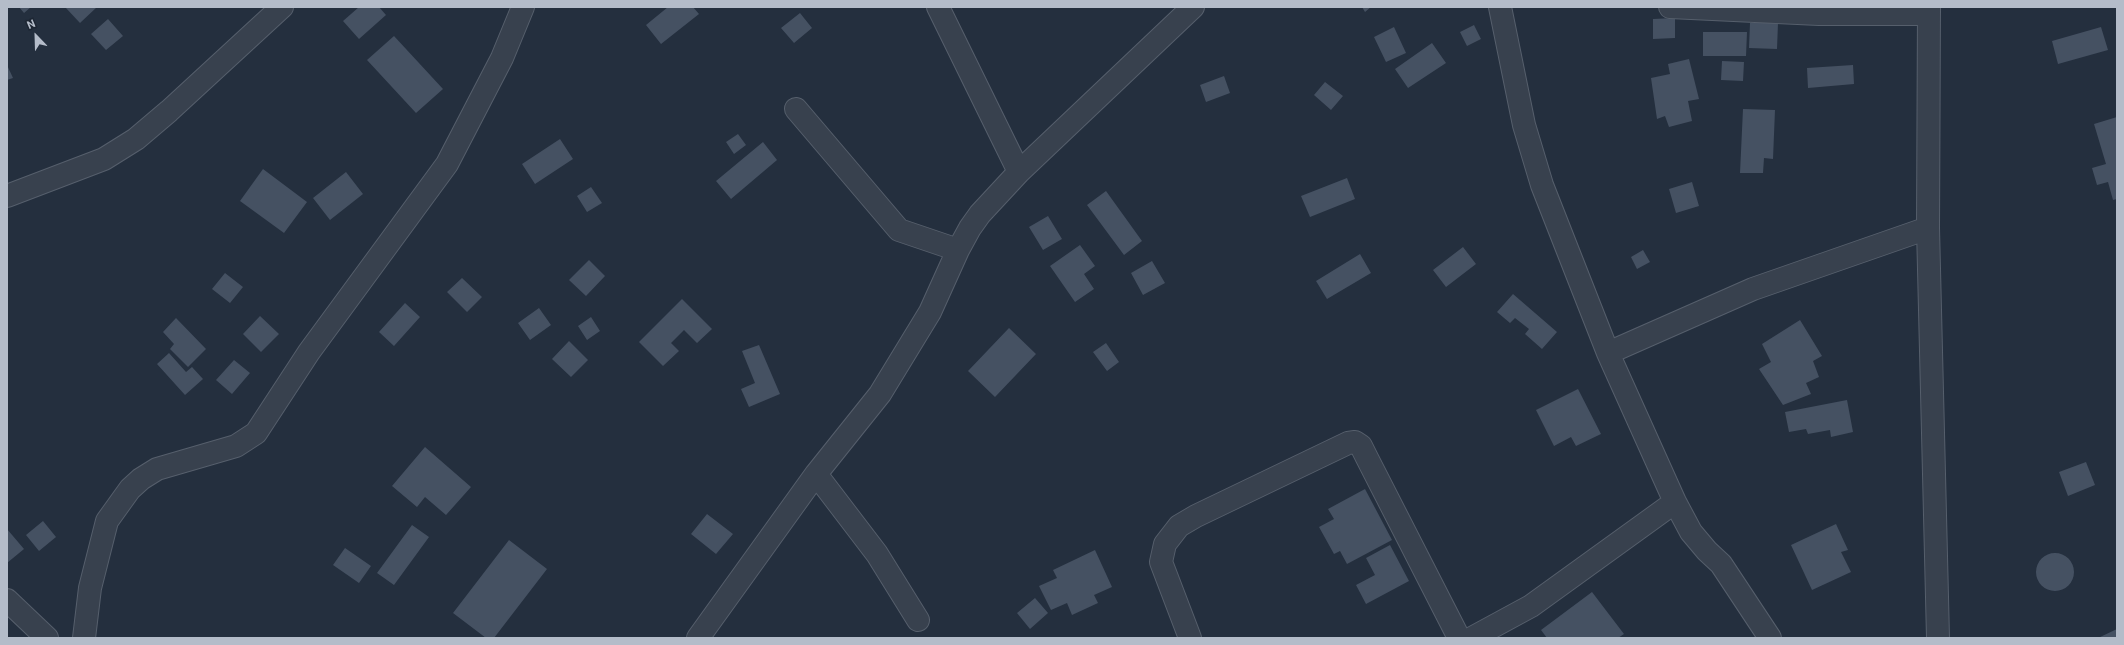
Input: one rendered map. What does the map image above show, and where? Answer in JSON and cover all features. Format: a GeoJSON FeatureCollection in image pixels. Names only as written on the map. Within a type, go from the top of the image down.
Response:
{"type":"FeatureCollection","features":[{"type":"Feature","properties":{"kind":"street"},"geometry":{"type":"LineString","coordinates":[[7,196],[104,159],[136,139],[282,7]]}},
{"type":"Feature","properties":{"kind":"street"},"geometry":{"type":"LineString","coordinates":[[84,638],[90,588],[107,522],[130,489],[141,479],[157,469],[236,446],[256,433],[309,352],[447,164],[502,58],[523,7]]}},
{"type":"Feature","properties":{"kind":"street"},"geometry":{"type":"LineString","coordinates":[[938,7],[1019,172]]}},
{"type":"Feature","properties":{"kind":"street"},"geometry":{"type":"LineString","coordinates":[[698,638],[816,474],[880,394],[930,312],[958,250],[970,228],[980,214],[1019,172],[1193,7]]}},
{"type":"Feature","properties":{"kind":"street"},"geometry":{"type":"LineString","coordinates":[[1500,7],[1524,125],[1542,185],[1608,353],[1675,502],[1692,532],[1706,551],[1721,564],[1770,638]]}},
{"type":"Feature","properties":{"kind":"street"},"geometry":{"type":"LineString","coordinates":[[1670,7],[1819,14],[1929,10],[1928,228],[1938,638]]}},
{"type":"Feature","properties":{"kind":"street"},"geometry":{"type":"LineString","coordinates":[[796,108],[899,230],[958,250]]}},
{"type":"Feature","properties":{"kind":"street"},"geometry":{"type":"LineString","coordinates":[[1608,353],[1753,289],[1928,228]]}},
{"type":"Feature","properties":{"kind":"street"},"geometry":{"type":"LineString","coordinates":[[1190,638],[1162,562],[1165,544],[1179,526],[1348,443],[1355,442],[1361,446],[1459,638]]}},
{"type":"Feature","properties":{"kind":"street"},"geometry":{"type":"LineString","coordinates":[[816,474],[877,554],[918,620]]}},
{"type":"Feature","properties":{"kind":"street"},"geometry":{"type":"LineString","coordinates":[[1472,638],[1531,606],[1675,502]]}},
{"type":"Feature","properties":{"kind":"street"},"geometry":{"type":"LineString","coordinates":[[7,600],[46,638]]}},
{"type":"Feature","properties":{"kind":"building"},"geometry":{"type":"Polygon","coordinates":[[[19,7],[31,7],[24,13],[19,7]]]}},
{"type":"Feature","properties":{"kind":"building"},"geometry":{"type":"Polygon","coordinates":[[[65,7],[97,7],[80,23],[65,7]]]}},
{"type":"Feature","properties":{"kind":"building"},"geometry":{"type":"Polygon","coordinates":[[[359,7],[379,7],[386,15],[359,39],[343,21],[359,7]]]}},
{"type":"Feature","properties":{"kind":"building"},"geometry":{"type":"Polygon","coordinates":[[[668,7],[693,7],[699,14],[661,44],[646,25],[668,7]]]}},
{"type":"Feature","properties":{"kind":"building"},"geometry":{"type":"Polygon","coordinates":[[[1362,7],[1371,7],[1365,12],[1362,7]]]}},
{"type":"Feature","properties":{"kind":"building"},"geometry":{"type":"Polygon","coordinates":[[[800,13],[812,28],[794,43],[781,28],[800,13]]]}},
{"type":"Feature","properties":{"kind":"building"},"geometry":{"type":"Polygon","coordinates":[[[1675,18],[1675,38],[1653,39],[1653,19],[1675,18]]]}},
{"type":"Feature","properties":{"kind":"building"},"geometry":{"type":"Polygon","coordinates":[[[108,19],[123,36],[106,50],[91,34],[108,19]]]}},
{"type":"Feature","properties":{"kind":"building"},"geometry":{"type":"Polygon","coordinates":[[[1750,23],[1778,23],[1777,49],[1749,48],[1750,23]]]}},
{"type":"Feature","properties":{"kind":"building"},"geometry":{"type":"Polygon","coordinates":[[[1474,25],[1481,39],[1467,46],[1460,32],[1474,25]]]}},
{"type":"Feature","properties":{"kind":"building"},"geometry":{"type":"Polygon","coordinates":[[[1394,27],[1406,53],[1386,62],[1374,37],[1394,27]]]}},
{"type":"Feature","properties":{"kind":"building"},"geometry":{"type":"Polygon","coordinates":[[[2101,27],[2108,50],[2058,64],[2052,41],[2101,27]]]}},
{"type":"Feature","properties":{"kind":"building"},"geometry":{"type":"Polygon","coordinates":[[[1703,32],[1747,32],[1746,56],[1703,56],[1703,32]]]}},
{"type":"Feature","properties":{"kind":"building"},"geometry":{"type":"Polygon","coordinates":[[[394,36],[443,89],[416,113],[367,60],[394,36]]]}},
{"type":"Feature","properties":{"kind":"building"},"geometry":{"type":"Polygon","coordinates":[[[1432,43],[1446,63],[1408,88],[1395,69],[1432,43]]]}},
{"type":"Feature","properties":{"kind":"building"},"geometry":{"type":"Polygon","coordinates":[[[1689,59],[1699,99],[1688,101],[1692,121],[1669,127],[1665,116],[1657,119],[1651,78],[1670,74],[1668,64],[1689,59]]]}},
{"type":"Feature","properties":{"kind":"building"},"geometry":{"type":"Polygon","coordinates":[[[1722,61],[1744,62],[1743,81],[1721,80],[1722,61]]]}},
{"type":"Feature","properties":{"kind":"building"},"geometry":{"type":"Polygon","coordinates":[[[7,65],[13,78],[7,80],[7,65]]]}},
{"type":"Feature","properties":{"kind":"building"},"geometry":{"type":"Polygon","coordinates":[[[1853,65],[1854,84],[1808,88],[1807,68],[1853,65]]]}},
{"type":"Feature","properties":{"kind":"building"},"geometry":{"type":"Polygon","coordinates":[[[1224,76],[1230,93],[1206,102],[1200,85],[1224,76]]]}},
{"type":"Feature","properties":{"kind":"building"},"geometry":{"type":"Polygon","coordinates":[[[1325,82],[1343,96],[1331,110],[1314,95],[1325,82]]]}},
{"type":"Feature","properties":{"kind":"building"},"geometry":{"type":"Polygon","coordinates":[[[1743,109],[1775,110],[1773,159],[1764,158],[1763,173],[1740,173],[1743,109]]]}},
{"type":"Feature","properties":{"kind":"building"},"geometry":{"type":"Polygon","coordinates":[[[2117,117],[2117,199],[2113,200],[2108,182],[2097,185],[2092,168],[2106,164],[2094,124],[2117,117]]]}},
{"type":"Feature","properties":{"kind":"building"},"geometry":{"type":"Polygon","coordinates":[[[738,134],[746,145],[734,154],[726,142],[738,134]]]}},
{"type":"Feature","properties":{"kind":"building"},"geometry":{"type":"Polygon","coordinates":[[[560,139],[573,159],[535,184],[522,164],[560,139]]]}},
{"type":"Feature","properties":{"kind":"building"},"geometry":{"type":"Polygon","coordinates":[[[763,142],[777,160],[731,199],[716,181],[763,142]]]}},
{"type":"Feature","properties":{"kind":"building"},"geometry":{"type":"Polygon","coordinates":[[[263,169],[307,202],[284,233],[240,201],[263,169]]]}},
{"type":"Feature","properties":{"kind":"building"},"geometry":{"type":"Polygon","coordinates":[[[346,172],[363,194],[330,220],[313,198],[346,172]]]}},
{"type":"Feature","properties":{"kind":"building"},"geometry":{"type":"Polygon","coordinates":[[[1347,178],[1355,199],[1310,217],[1301,196],[1347,178]]]}},
{"type":"Feature","properties":{"kind":"building"},"geometry":{"type":"Polygon","coordinates":[[[1692,182],[1699,206],[1676,213],[1669,189],[1692,182]]]}},
{"type":"Feature","properties":{"kind":"building"},"geometry":{"type":"Polygon","coordinates":[[[591,187],[602,203],[587,212],[577,196],[591,187]]]}},
{"type":"Feature","properties":{"kind":"building"},"geometry":{"type":"Polygon","coordinates":[[[1106,191],[1142,241],[1124,255],[1087,205],[1106,191]]]}},
{"type":"Feature","properties":{"kind":"building"},"geometry":{"type":"Polygon","coordinates":[[[1048,216],[1062,239],[1043,250],[1029,227],[1048,216]]]}},
{"type":"Feature","properties":{"kind":"building"},"geometry":{"type":"Polygon","coordinates":[[[1080,245],[1095,266],[1084,274],[1094,289],[1075,302],[1050,266],[1080,245]]]}},
{"type":"Feature","properties":{"kind":"building"},"geometry":{"type":"Polygon","coordinates":[[[1463,247],[1476,264],[1446,287],[1433,270],[1463,247]]]}},
{"type":"Feature","properties":{"kind":"building"},"geometry":{"type":"Polygon","coordinates":[[[1643,250],[1650,262],[1637,269],[1631,257],[1643,250]]]}},
{"type":"Feature","properties":{"kind":"building"},"geometry":{"type":"Polygon","coordinates":[[[1360,254],[1371,273],[1327,299],[1316,281],[1360,254]]]}},
{"type":"Feature","properties":{"kind":"building"},"geometry":{"type":"Polygon","coordinates":[[[589,260],[605,276],[586,296],[569,280],[589,260]]]}},
{"type":"Feature","properties":{"kind":"building"},"geometry":{"type":"Polygon","coordinates":[[[1152,261],[1165,283],[1143,295],[1131,273],[1152,261]]]}},
{"type":"Feature","properties":{"kind":"building"},"geometry":{"type":"Polygon","coordinates":[[[225,273],[243,287],[230,303],[212,289],[225,273]]]}},
{"type":"Feature","properties":{"kind":"building"},"geometry":{"type":"Polygon","coordinates":[[[462,278],[482,297],[467,312],[447,292],[462,278]]]}},
{"type":"Feature","properties":{"kind":"building"},"geometry":{"type":"Polygon","coordinates":[[[1513,294],[1557,332],[1542,349],[1525,334],[1529,329],[1515,318],[1510,323],[1497,312],[1513,294]]]}},
{"type":"Feature","properties":{"kind":"building"},"geometry":{"type":"Polygon","coordinates":[[[682,299],[712,329],[697,343],[684,330],[671,343],[679,351],[663,366],[639,342],[682,299]]]}},
{"type":"Feature","properties":{"kind":"building"},"geometry":{"type":"Polygon","coordinates":[[[405,303],[420,317],[394,346],[379,332],[405,303]]]}},
{"type":"Feature","properties":{"kind":"building"},"geometry":{"type":"Polygon","coordinates":[[[539,308],[551,325],[530,340],[518,323],[539,308]]]}},
{"type":"Feature","properties":{"kind":"building"},"geometry":{"type":"Polygon","coordinates":[[[260,316],[279,334],[261,352],[243,334],[260,316]]]}},
{"type":"Feature","properties":{"kind":"building"},"geometry":{"type":"Polygon","coordinates":[[[591,317],[600,331],[587,340],[578,326],[591,317]]]}},
{"type":"Feature","properties":{"kind":"building"},"geometry":{"type":"Polygon","coordinates":[[[176,318],[206,349],[188,367],[170,349],[174,344],[163,332],[176,318]]]}},
{"type":"Feature","properties":{"kind":"building"},"geometry":{"type":"Polygon","coordinates":[[[1800,320],[1822,356],[1813,361],[1819,377],[1806,383],[1811,394],[1783,405],[1759,369],[1771,362],[1762,344],[1800,320]]]}},
{"type":"Feature","properties":{"kind":"building"},"geometry":{"type":"Polygon","coordinates":[[[1009,328],[1036,354],[995,397],[968,371],[1009,328]]]}},
{"type":"Feature","properties":{"kind":"building"},"geometry":{"type":"Polygon","coordinates":[[[569,341],[588,360],[571,377],[552,359],[569,341]]]}},
{"type":"Feature","properties":{"kind":"building"},"geometry":{"type":"Polygon","coordinates":[[[1106,343],[1119,362],[1107,371],[1093,352],[1106,343]]]}},
{"type":"Feature","properties":{"kind":"building"},"geometry":{"type":"Polygon","coordinates":[[[759,345],[780,394],[749,407],[741,389],[755,383],[742,351],[759,345]]]}},
{"type":"Feature","properties":{"kind":"building"},"geometry":{"type":"Polygon","coordinates":[[[169,353],[186,372],[192,367],[203,379],[185,395],[157,364],[169,353]]]}},
{"type":"Feature","properties":{"kind":"building"},"geometry":{"type":"Polygon","coordinates":[[[234,360],[250,373],[232,394],[216,380],[234,360]]]}},
{"type":"Feature","properties":{"kind":"building"},"geometry":{"type":"Polygon","coordinates":[[[1578,389],[1601,434],[1576,446],[1571,437],[1554,446],[1536,410],[1578,389]]]}},
{"type":"Feature","properties":{"kind":"building"},"geometry":{"type":"Polygon","coordinates":[[[1847,400],[1853,432],[1831,437],[1830,430],[1808,434],[1806,429],[1789,432],[1785,412],[1847,400]]]}},
{"type":"Feature","properties":{"kind":"building"},"geometry":{"type":"Polygon","coordinates":[[[425,447],[471,487],[446,515],[425,497],[417,507],[392,486],[425,447]]]}},
{"type":"Feature","properties":{"kind":"building"},"geometry":{"type":"Polygon","coordinates":[[[2086,462],[2095,485],[2068,496],[2059,472],[2086,462]]]}},
{"type":"Feature","properties":{"kind":"building"},"geometry":{"type":"Polygon","coordinates":[[[1365,489],[1392,540],[1347,564],[1340,551],[1334,554],[1319,527],[1334,519],[1328,509],[1365,489]]]}},
{"type":"Feature","properties":{"kind":"building"},"geometry":{"type":"Polygon","coordinates":[[[707,514],[733,534],[716,554],[691,534],[707,514]]]}},
{"type":"Feature","properties":{"kind":"building"},"geometry":{"type":"Polygon","coordinates":[[[43,521],[56,537],[39,551],[26,535],[43,521]]]}},
{"type":"Feature","properties":{"kind":"building"},"geometry":{"type":"Polygon","coordinates":[[[1836,524],[1848,550],[1841,552],[1851,572],[1812,590],[1791,545],[1836,524]]]}},
{"type":"Feature","properties":{"kind":"building"},"geometry":{"type":"Polygon","coordinates":[[[412,525],[429,537],[394,585],[377,573],[412,525]]]}},
{"type":"Feature","properties":{"kind":"building"},"geometry":{"type":"Polygon","coordinates":[[[7,529],[24,549],[7,563],[7,529]]]}},
{"type":"Feature","properties":{"kind":"building"},"geometry":{"type":"Polygon","coordinates":[[[509,540],[547,569],[494,638],[486,638],[453,613],[509,540]]]}},
{"type":"Feature","properties":{"kind":"building"},"geometry":{"type":"Polygon","coordinates":[[[1390,545],[1409,581],[1366,604],[1356,585],[1375,575],[1366,558],[1390,545]]]}},
{"type":"Feature","properties":{"kind":"building"},"geometry":{"type":"Polygon","coordinates":[[[345,548],[371,566],[359,583],[333,565],[345,548]]]}},
{"type":"Feature","properties":{"kind":"building"},"geometry":{"type":"Polygon","coordinates":[[[1095,550],[1112,587],[1094,595],[1098,603],[1072,615],[1067,603],[1051,610],[1039,586],[1057,578],[1053,570],[1095,550]]]}},
{"type":"Feature","properties":{"kind":"building"},"geometry":{"type":"Polygon","coordinates":[[[2051,553],[2059,553],[2069,558],[2073,565],[2073,579],[2069,586],[2059,591],[2051,591],[2041,586],[2039,583],[2036,576],[2036,568],[2041,558],[2044,556],[2051,553]]]}},
{"type":"Feature","properties":{"kind":"building"},"geometry":{"type":"Polygon","coordinates":[[[1592,592],[1624,634],[1618,638],[1547,638],[1541,630],[1592,592]]]}},
{"type":"Feature","properties":{"kind":"building"},"geometry":{"type":"Polygon","coordinates":[[[1035,598],[1048,613],[1030,629],[1017,613],[1035,598]]]}},
{"type":"Feature","properties":{"kind":"building"},"geometry":{"type":"Polygon","coordinates":[[[2117,629],[2117,638],[2098,638],[2117,629]]]}}]}
